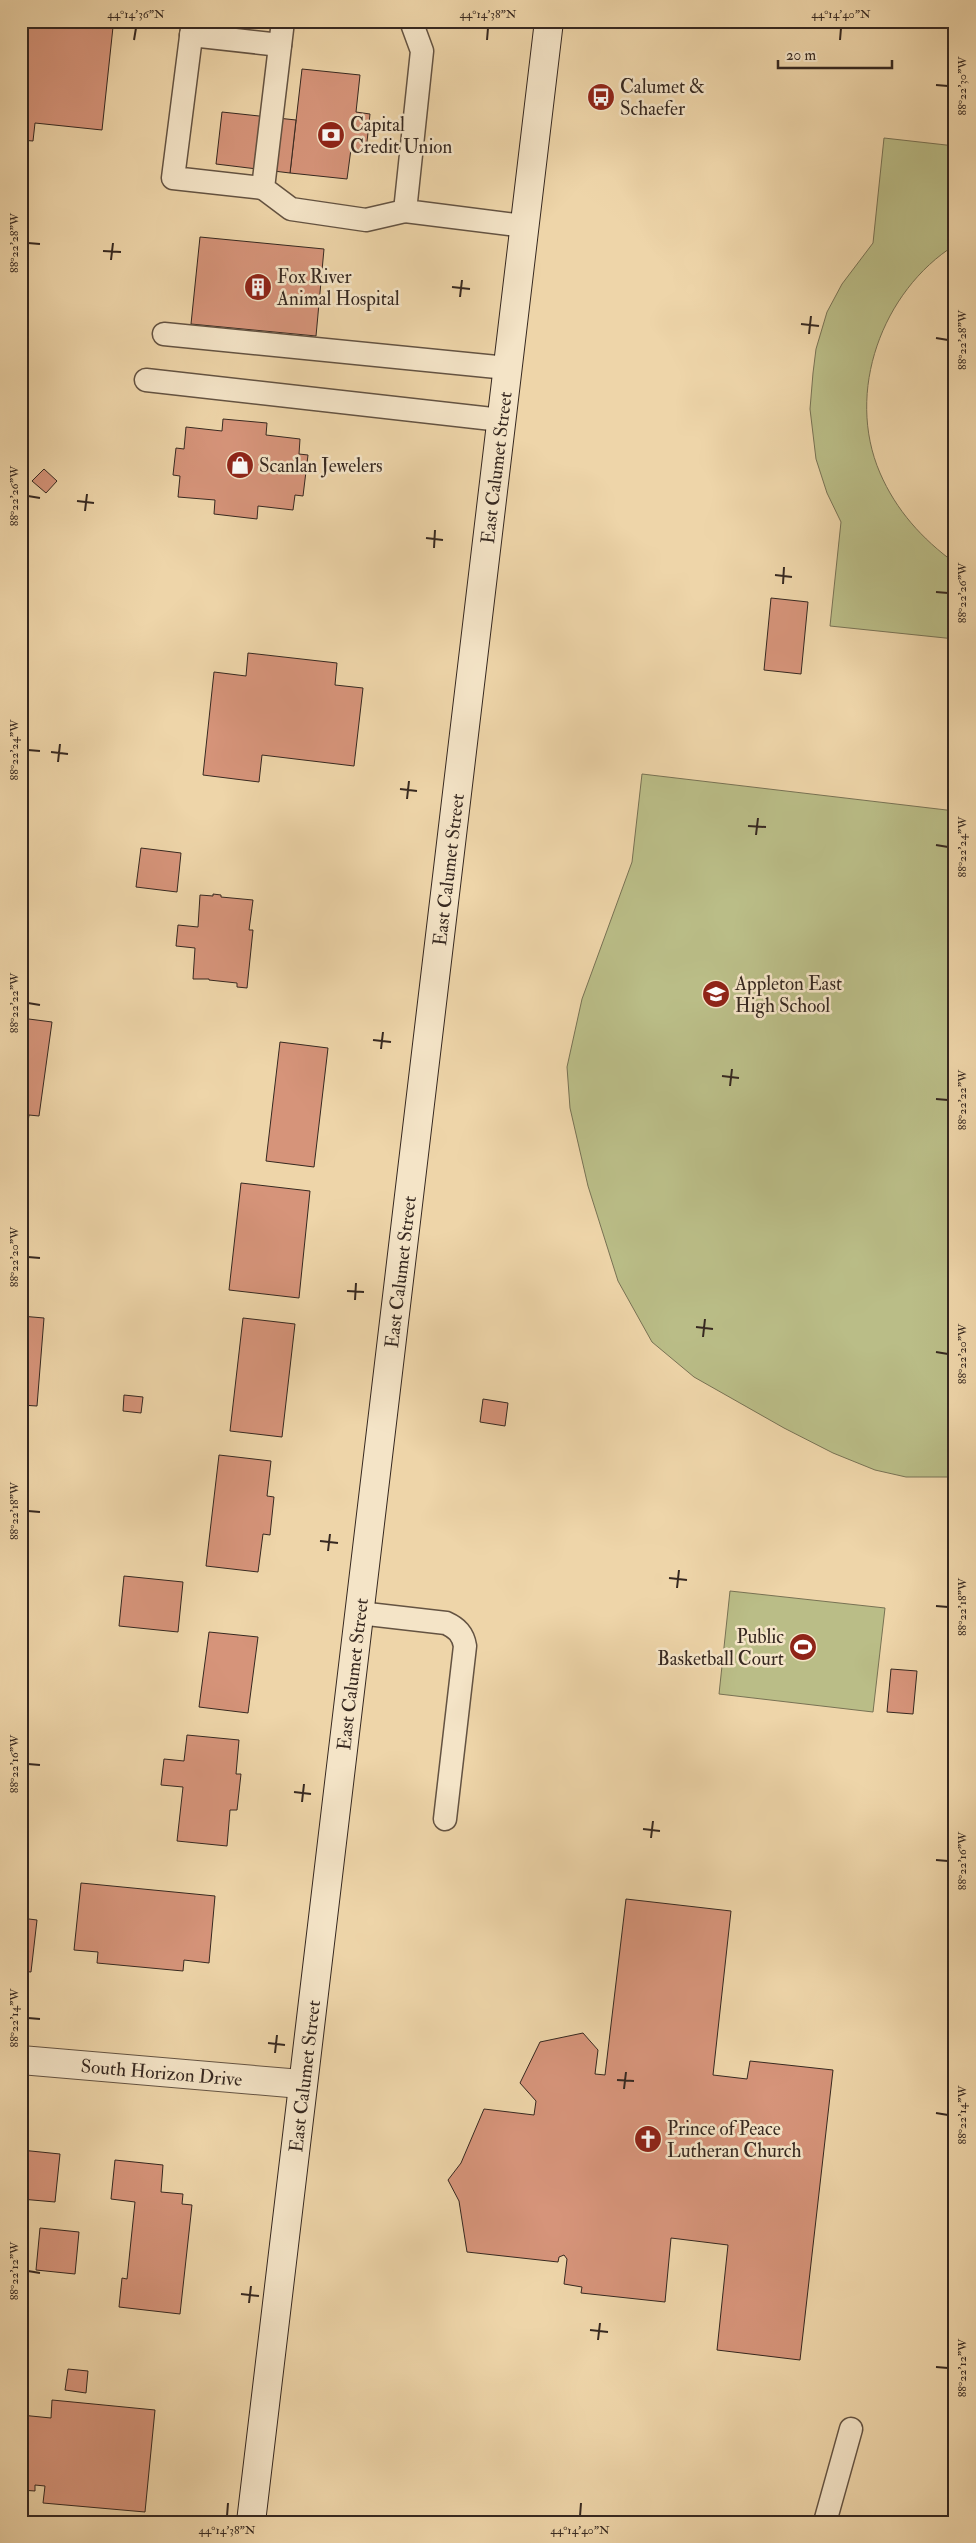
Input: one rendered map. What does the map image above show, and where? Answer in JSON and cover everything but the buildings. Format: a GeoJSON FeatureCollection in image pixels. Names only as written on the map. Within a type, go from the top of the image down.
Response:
{"type":"FeatureCollection","features":[{"type":"Feature","properties":{"kind":"main road","name":"East Calumet Street"},"geometry":{"type":"LineString","coordinates":[[251,2522],[549,21]]}},
{"type":"Feature","properties":{"kind":"main road","name":"South Horizon Drive"},"geometry":{"type":"LineString","coordinates":[[21,2060],[302,2084]]}},
{"type":"Feature","properties":{"kind":"lane"},"geometry":{"type":"LineString","coordinates":[[263,188],[283,21]]}},
{"type":"Feature","properties":{"kind":"lane"},"geometry":{"type":"LineString","coordinates":[[405,211],[422,51],[411,21]]}},
{"type":"Feature","properties":{"kind":"lane"},"geometry":{"type":"LineString","coordinates":[[280,45],[192,28],[174,178],[263,188],[291,208],[366,220],[405,211],[524,226]]}},
{"type":"Feature","properties":{"kind":"lane"},"geometry":{"type":"LineString","coordinates":[[164,334],[507,368]]}},
{"type":"Feature","properties":{"kind":"lane"},"geometry":{"type":"LineString","coordinates":[[146,380],[501,420]]}},
{"type":"Feature","properties":{"kind":"lane"},"geometry":{"type":"LineString","coordinates":[[359,1613],[446,1623],[456,1628],[464,1638],[465,1646],[445,1820]]}},
{"type":"Feature","properties":{"kind":"lane"},"geometry":{"type":"LineString","coordinates":[[825,2522],[851,2429]]}},
{"type":"Feature","properties":{"kind":"green space"},"geometry":{"type":"Polygon","coordinates":[[[884,138],[955,146],[955,245],[929,265],[908,289],[890,316],[877,346],[869,377],[867,410],[870,442],[886,487],[911,523],[955,563],[955,639],[830,626],[841,522],[827,493],[816,459],[810,409],[813,373],[816,349],[827,312],[842,284],[873,243],[884,138]]]}},
{"type":"Feature","properties":{"kind":"green space"},"geometry":{"type":"Polygon","coordinates":[[[642,774],[955,811],[955,1477],[906,1477],[875,1470],[833,1453],[784,1428],[694,1377],[652,1342],[618,1281],[588,1186],[570,1108],[567,1067],[582,999],[632,862],[642,774]]]}},
{"type":"Feature","properties":{"kind":"green space","name":"Public Basketball Court"},"geometry":{"type":"Polygon","coordinates":[[[730,1591],[885,1608],[873,1712],[719,1694],[730,1591]]]}},
{"type":"Feature","properties":{"kind":"place","name":"Calumet & Schaefer"},"geometry":{"type":"Point","coordinates":[601,97]}},
{"type":"Feature","properties":{"kind":"place","name":"Capital Credit Union"},"geometry":{"type":"Point","coordinates":[331,135]}},
{"type":"Feature","properties":{"kind":"place","name":"Fox River Animal Hospital"},"geometry":{"type":"Point","coordinates":[258,287]}},
{"type":"Feature","properties":{"kind":"place","name":"Scanlan Jewelers"},"geometry":{"type":"Point","coordinates":[240,465]}},
{"type":"Feature","properties":{"kind":"place","name":"Appleton East High School"},"geometry":{"type":"Point","coordinates":[716,994]}},
{"type":"Feature","properties":{"kind":"place","name":"Public Basketball Court"},"geometry":{"type":"Point","coordinates":[803,1647]}},
{"type":"Feature","properties":{"kind":"place","name":"Prince of Peace Lutheran Church"},"geometry":{"type":"Point","coordinates":[648,2139]}}]}
